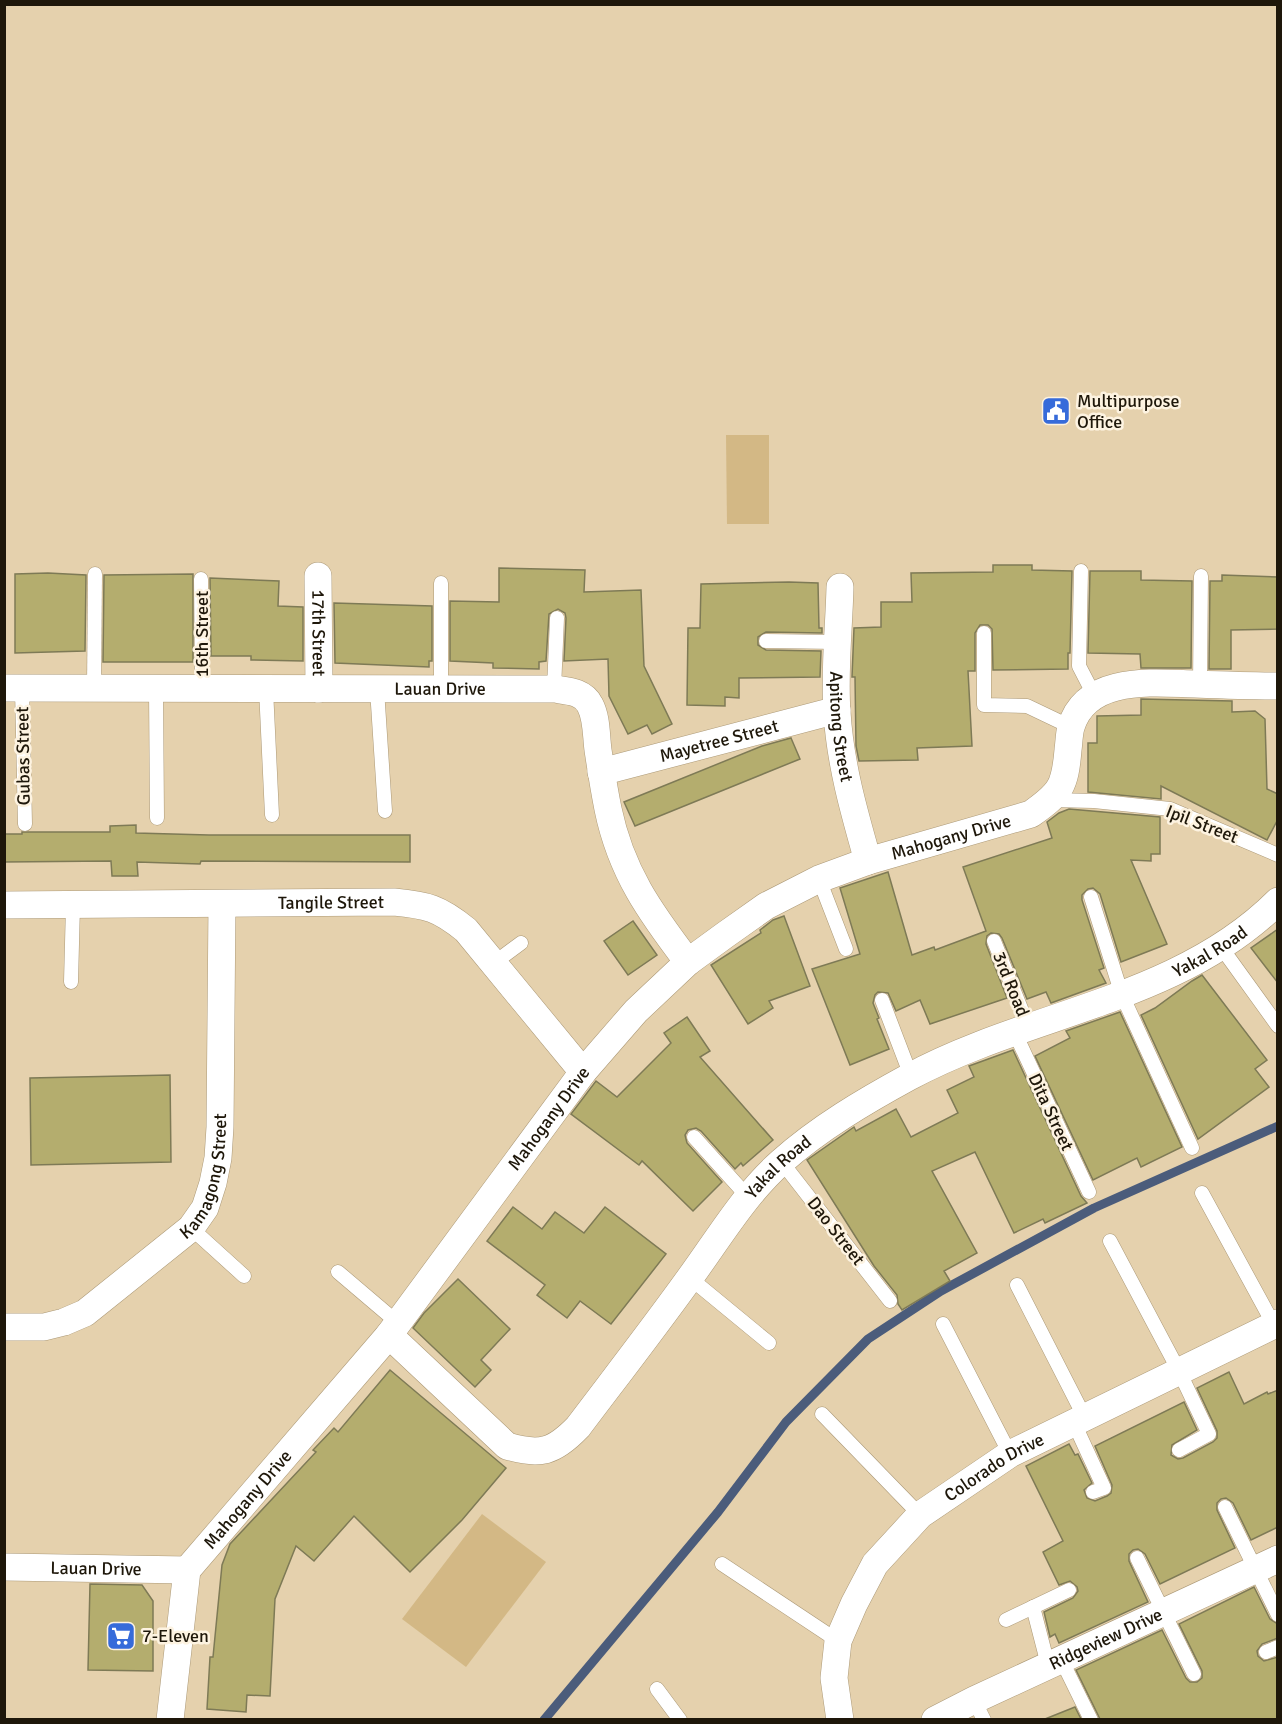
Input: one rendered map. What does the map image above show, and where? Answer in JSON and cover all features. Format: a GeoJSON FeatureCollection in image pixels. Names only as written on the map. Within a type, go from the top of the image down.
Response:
{"type":"FeatureCollection","features":[{"type":"Feature","properties":{"kind":"street","name":"17th Street"},"geometry":{"type":"LineString","coordinates":[[318,576],[319,689]]}},
{"type":"Feature","properties":{"kind":"street","name":"Apitong Street"},"geometry":{"type":"LineString","coordinates":[[840,587],[837,710],[847,783],[868,861]]}},
{"type":"Feature","properties":{"kind":"street"},"geometry":{"type":"LineString","coordinates":[[1052,800],[1065,777],[1071,727],[1080,709],[1094,695],[1115,687],[1140,683],[1278,686]]}},
{"type":"Feature","properties":{"kind":"street","name":"Lauan Drive"},"geometry":{"type":"LineString","coordinates":[[13,688],[554,689],[570,691],[583,696],[590,704],[594,717],[601,772],[616,842],[632,882],[653,916],[688,963]]}},
{"type":"Feature","properties":{"kind":"street","name":"Mayetree Street"},"geometry":{"type":"LineString","coordinates":[[601,772],[837,710]]}},
{"type":"Feature","properties":{"kind":"street","name":"Mahogany Drive"},"geometry":{"type":"LineString","coordinates":[[187,1570],[393,1329],[583,1072],[636,1011],[688,963],[766,906],[819,879],[868,861],[1031,814],[1052,800]]}},
{"type":"Feature","properties":{"kind":"street","name":"Yakal Road"},"geometry":{"type":"LineString","coordinates":[[393,1329],[507,1446],[526,1452],[546,1450],[563,1442],[578,1427],[690,1278],[747,1196],[781,1161],[858,1106],[911,1076],[1021,1029],[1122,995],[1170,975],[1221,947],[1257,922],[1278,901]]}},
{"type":"Feature","properties":{"kind":"street","name":"Tangile Street"},"geometry":{"type":"LineString","coordinates":[[4,905],[394,902],[421,905],[447,914],[466,930],[583,1072]]}},
{"type":"Feature","properties":{"kind":"street","name":"Kamagong Street"},"geometry":{"type":"LineString","coordinates":[[4,1327],[44,1327],[85,1313],[191,1228],[205,1208],[218,1158],[222,904]]}},
{"type":"Feature","properties":{"kind":"street","name":"Colorado Drive"},"geometry":{"type":"LineString","coordinates":[[840,1719],[834,1678],[838,1641],[875,1564],[920,1515],[1010,1454],[1276,1326]]}},
{"type":"Feature","properties":{"kind":"street","name":"Ridgeview Drive"},"geometry":{"type":"LineString","coordinates":[[935,1719],[979,1709],[1055,1662],[1266,1564]]}},
{"type":"Feature","properties":{"kind":"street","name":"Lauan Drive"},"geometry":{"type":"LineString","coordinates":[[4,1567],[187,1570]]}},
{"type":"Feature","properties":{"kind":"street"},"geometry":{"type":"LineString","coordinates":[[170,1719],[187,1570]]}},
{"type":"Feature","properties":{"kind":"lane"},"geometry":{"type":"LineString","coordinates":[[1081,571],[1079,666],[1094,695]]}},
{"type":"Feature","properties":{"kind":"lane"},"geometry":{"type":"LineString","coordinates":[[94,688],[95,574]]}},
{"type":"Feature","properties":{"kind":"lane"},"geometry":{"type":"LineString","coordinates":[[1200,684],[1201,576]]}},
{"type":"Feature","properties":{"kind":"lane","name":"16th Street"},"geometry":{"type":"LineString","coordinates":[[201,579],[202,689]]}},
{"type":"Feature","properties":{"kind":"lane"},"geometry":{"type":"LineString","coordinates":[[441,583],[441,689]]}},
{"type":"Feature","properties":{"kind":"lane"},"geometry":{"type":"LineString","coordinates":[[554,689],[557,618]]}},
{"type":"Feature","properties":{"kind":"lane"},"geometry":{"type":"LineString","coordinates":[[984,633],[984,705],[1027,706],[1071,727]]}},
{"type":"Feature","properties":{"kind":"lane"},"geometry":{"type":"LineString","coordinates":[[766,640],[838,642]]}},
{"type":"Feature","properties":{"kind":"lane","name":"Gubas Street"},"geometry":{"type":"LineString","coordinates":[[13,688],[25,824]]}},
{"type":"Feature","properties":{"kind":"lane"},"geometry":{"type":"LineString","coordinates":[[156,688],[157,818]]}},
{"type":"Feature","properties":{"kind":"lane"},"geometry":{"type":"LineString","coordinates":[[267,689],[272,815]]}},
{"type":"Feature","properties":{"kind":"lane"},"geometry":{"type":"LineString","coordinates":[[378,689],[386,811]]}},
{"type":"Feature","properties":{"kind":"lane","name":"Ipil Street"},"geometry":{"type":"LineString","coordinates":[[1052,800],[1094,801],[1170,809],[1278,855]]}},
{"type":"Feature","properties":{"kind":"lane"},"geometry":{"type":"LineString","coordinates":[[819,879],[846,949]]}},
{"type":"Feature","properties":{"kind":"lane"},"geometry":{"type":"LineString","coordinates":[[1091,897],[1122,995],[1192,1148]]}},
{"type":"Feature","properties":{"kind":"lane"},"geometry":{"type":"LineString","coordinates":[[71,982],[73,905]]}},
{"type":"Feature","properties":{"kind":"lane","name":"3rd Road"},"geometry":{"type":"LineString","coordinates":[[994,941],[1021,1029]]}},
{"type":"Feature","properties":{"kind":"lane"},"geometry":{"type":"LineString","coordinates":[[494,963],[521,943]]}},
{"type":"Feature","properties":{"kind":"lane"},"geometry":{"type":"LineString","coordinates":[[1221,947],[1278,1026]]}},
{"type":"Feature","properties":{"kind":"lane"},"geometry":{"type":"LineString","coordinates":[[882,1000],[911,1076]]}},
{"type":"Feature","properties":{"kind":"lane","name":"Dita Street"},"geometry":{"type":"LineString","coordinates":[[1021,1029],[1089,1192]]}},
{"type":"Feature","properties":{"kind":"lane"},"geometry":{"type":"LineString","coordinates":[[694,1137],[747,1196]]}},
{"type":"Feature","properties":{"kind":"lane","name":"Dao Street"},"geometry":{"type":"LineString","coordinates":[[781,1161],[890,1301]]}},
{"type":"Feature","properties":{"kind":"lane"},"geometry":{"type":"LineString","coordinates":[[1202,1193],[1276,1326]]}},
{"type":"Feature","properties":{"kind":"lane"},"geometry":{"type":"LineString","coordinates":[[191,1228],[244,1276]]}},
{"type":"Feature","properties":{"kind":"lane"},"geometry":{"type":"LineString","coordinates":[[1110,1241],[1179,1371],[1209,1434],[1179,1450]]}},
{"type":"Feature","properties":{"kind":"lane"},"geometry":{"type":"LineString","coordinates":[[338,1272],[393,1329]]}},
{"type":"Feature","properties":{"kind":"lane"},"geometry":{"type":"LineString","coordinates":[[690,1278],[769,1342]]}},
{"type":"Feature","properties":{"kind":"lane"},"geometry":{"type":"LineString","coordinates":[[1017,1285],[1080,1421],[1104,1488],[1093,1492]]}},
{"type":"Feature","properties":{"kind":"lane"},"geometry":{"type":"LineString","coordinates":[[943,1324],[1010,1454]]}},
{"type":"Feature","properties":{"kind":"lane"},"geometry":{"type":"LineString","coordinates":[[822,1414],[920,1515]]}},
{"type":"Feature","properties":{"kind":"lane"},"geometry":{"type":"LineString","coordinates":[[1225,1507],[1266,1564],[1278,1616]]}},
{"type":"Feature","properties":{"kind":"lane"},"geometry":{"type":"LineString","coordinates":[[1137,1558],[1194,1674]]}},
{"type":"Feature","properties":{"kind":"lane"},"geometry":{"type":"LineString","coordinates":[[722,1564],[838,1641]]}},
{"type":"Feature","properties":{"kind":"lane"},"geometry":{"type":"LineString","coordinates":[[1006,1620],[1069,1590]]}},
{"type":"Feature","properties":{"kind":"lane"},"geometry":{"type":"LineString","coordinates":[[1033,1607],[1055,1662],[1091,1719]]}},
{"type":"Feature","properties":{"kind":"lane"},"geometry":{"type":"LineString","coordinates":[[657,1689],[680,1719]]}},
{"type":"Feature","properties":{"kind":"shaded area"},"geometry":{"type":"Polygon","coordinates":[[[726,435],[769,435],[769,524],[727,524],[726,435]]]}},
{"type":"Feature","properties":{"kind":"shaded area"},"geometry":{"type":"Polygon","coordinates":[[[482,1514],[546,1562],[466,1667],[402,1619],[482,1514]]]}},
{"type":"Feature","properties":{"kind":"building"},"geometry":{"type":"Polygon","coordinates":[[[993,565],[1032,565],[1032,570],[1072,571],[1068,669],[993,670],[992,629],[988,625],[980,625],[975,633],[975,671],[968,671],[972,746],[917,748],[918,760],[859,761],[856,746],[855,677],[852,677],[854,628],[881,627],[881,602],[912,602],[911,573],[993,572],[993,565]]]}},
{"type":"Feature","properties":{"kind":"building"},"geometry":{"type":"Polygon","coordinates":[[[499,568],[585,570],[584,592],[641,590],[644,666],[672,724],[652,734],[647,725],[628,734],[609,696],[608,659],[564,661],[566,618],[565,613],[558,609],[549,614],[546,661],[539,662],[539,669],[493,668],[493,663],[450,661],[450,601],[499,602],[499,568]]]}},
{"type":"Feature","properties":{"kind":"building"},"geometry":{"type":"Polygon","coordinates":[[[1090,571],[1141,571],[1141,580],[1192,581],[1191,668],[1141,668],[1140,654],[1088,653],[1090,571]]]}},
{"type":"Feature","properties":{"kind":"building"},"geometry":{"type":"Polygon","coordinates":[[[15,574],[86,575],[85,651],[15,653],[15,574]]]}},
{"type":"Feature","properties":{"kind":"building"},"geometry":{"type":"Polygon","coordinates":[[[193,574],[193,662],[103,662],[104,575],[193,574]]]}},
{"type":"Feature","properties":{"kind":"building"},"geometry":{"type":"Polygon","coordinates":[[[1222,575],[1278,577],[1278,629],[1231,630],[1231,669],[1209,669],[1210,581],[1222,581],[1222,575]]]}},
{"type":"Feature","properties":{"kind":"building"},"geometry":{"type":"Polygon","coordinates":[[[210,578],[279,581],[278,606],[303,607],[303,661],[251,660],[251,656],[211,656],[210,578]]]}},
{"type":"Feature","properties":{"kind":"building"},"geometry":{"type":"Polygon","coordinates":[[[818,583],[819,628],[822,628],[822,633],[766,632],[758,637],[758,645],[766,650],[821,651],[820,677],[739,678],[739,698],[725,697],[725,706],[687,705],[688,628],[700,628],[701,584],[818,583]]]}},
{"type":"Feature","properties":{"kind":"building"},"geometry":{"type":"Polygon","coordinates":[[[334,603],[432,606],[432,661],[429,661],[429,667],[335,663],[334,603]]]}},
{"type":"Feature","properties":{"kind":"building"},"geometry":{"type":"Polygon","coordinates":[[[1141,699],[1232,701],[1232,712],[1255,711],[1265,719],[1267,789],[1278,794],[1278,819],[1267,840],[1161,786],[1161,799],[1088,792],[1088,743],[1097,743],[1097,716],[1141,715],[1141,699]]]}},
{"type":"Feature","properties":{"kind":"building"},"geometry":{"type":"Polygon","coordinates":[[[791,738],[800,759],[635,826],[624,802],[762,746],[791,738]]]}},
{"type":"Feature","properties":{"kind":"building"},"geometry":{"type":"Polygon","coordinates":[[[1069,809],[1160,817],[1160,854],[1151,854],[1151,861],[1131,860],[1167,944],[1121,962],[1100,894],[1093,888],[1088,889],[1082,895],[1082,900],[1104,968],[1099,970],[1106,983],[1051,1003],[1046,992],[1027,999],[1002,938],[999,934],[991,933],[987,936],[986,944],[1007,998],[930,1024],[920,1000],[896,1011],[888,993],[878,992],[873,1003],[889,1049],[850,1065],[812,969],[860,954],[840,888],[888,872],[912,955],[934,947],[935,950],[986,931],[963,867],[1052,838],[1047,822],[1069,809]]]}},
{"type":"Feature","properties":{"kind":"building"},"geometry":{"type":"Polygon","coordinates":[[[136,825],[136,833],[410,835],[410,862],[201,861],[200,864],[137,862],[138,876],[112,876],[111,861],[4,862],[4,834],[110,832],[110,826],[136,825]]]}},
{"type":"Feature","properties":{"kind":"building"},"geometry":{"type":"Polygon","coordinates":[[[784,916],[810,986],[769,1001],[773,1008],[748,1024],[711,965],[761,933],[760,930],[773,920],[784,916]]]}},
{"type":"Feature","properties":{"kind":"building"},"geometry":{"type":"Polygon","coordinates":[[[633,921],[657,955],[628,975],[604,941],[633,921]]]}},
{"type":"Feature","properties":{"kind":"building"},"geometry":{"type":"Polygon","coordinates":[[[1278,929],[1278,983],[1251,948],[1278,929]]]}},
{"type":"Feature","properties":{"kind":"building"},"geometry":{"type":"Polygon","coordinates":[[[1202,975],[1267,1060],[1255,1069],[1269,1087],[1198,1139],[1141,1015],[1155,1008],[1202,975]]]}},
{"type":"Feature","properties":{"kind":"building"},"geometry":{"type":"Polygon","coordinates":[[[1120,1012],[1182,1147],[1141,1167],[1137,1158],[1093,1180],[1035,1056],[1070,1038],[1066,1031],[1120,1012]]]}},
{"type":"Feature","properties":{"kind":"building"},"geometry":{"type":"Polygon","coordinates":[[[687,1017],[710,1051],[700,1057],[773,1140],[743,1166],[741,1163],[735,1169],[701,1131],[696,1128],[688,1130],[685,1135],[687,1143],[722,1182],[693,1211],[642,1161],[639,1165],[571,1114],[596,1081],[617,1097],[671,1043],[664,1033],[687,1017]]]}},
{"type":"Feature","properties":{"kind":"building"},"geometry":{"type":"Polygon","coordinates":[[[1013,1050],[1081,1196],[1087,1203],[1045,1223],[1043,1219],[1014,1233],[975,1152],[932,1171],[977,1253],[944,1271],[950,1281],[902,1310],[898,1304],[897,1295],[874,1266],[807,1160],[854,1127],[856,1131],[896,1109],[911,1137],[958,1113],[947,1090],[974,1077],[969,1066],[1013,1050]]]}},
{"type":"Feature","properties":{"kind":"building"},"geometry":{"type":"Polygon","coordinates":[[[170,1075],[171,1162],[31,1165],[30,1078],[170,1075]]]}},
{"type":"Feature","properties":{"kind":"building"},"geometry":{"type":"Polygon","coordinates":[[[513,1207],[542,1229],[555,1212],[584,1233],[605,1207],[666,1254],[611,1324],[580,1301],[567,1318],[537,1295],[545,1285],[487,1241],[513,1207]]]}},
{"type":"Feature","properties":{"kind":"building"},"geometry":{"type":"Polygon","coordinates":[[[458,1279],[510,1329],[481,1360],[491,1370],[475,1387],[413,1328],[424,1313],[458,1279]]]}},
{"type":"Feature","properties":{"kind":"building"},"geometry":{"type":"Polygon","coordinates":[[[390,1370],[506,1468],[462,1520],[410,1572],[354,1516],[314,1561],[296,1546],[275,1599],[270,1696],[247,1695],[246,1712],[207,1709],[210,1657],[213,1657],[222,1565],[230,1544],[316,1452],[313,1450],[334,1428],[338,1432],[390,1370]]]}},
{"type":"Feature","properties":{"kind":"building"},"geometry":{"type":"Polygon","coordinates":[[[1229,1372],[1244,1404],[1267,1392],[1268,1394],[1278,1390],[1278,1527],[1251,1540],[1233,1503],[1226,1498],[1221,1499],[1217,1503],[1217,1510],[1235,1548],[1160,1584],[1145,1554],[1138,1549],[1133,1550],[1129,1554],[1129,1561],[1148,1602],[1059,1643],[1055,1634],[1050,1637],[1044,1612],[1073,1598],[1078,1591],[1070,1581],[1059,1585],[1043,1552],[1063,1541],[1026,1466],[1069,1444],[1075,1455],[1078,1454],[1092,1483],[1084,1490],[1087,1498],[1095,1501],[1107,1496],[1111,1493],[1112,1485],[1095,1446],[1184,1402],[1197,1430],[1172,1445],[1171,1455],[1178,1459],[1183,1458],[1213,1442],[1217,1438],[1217,1431],[1197,1388],[1229,1372]]]}},
{"type":"Feature","properties":{"kind":"building","name":"7-Eleven"},"geometry":{"type":"Polygon","coordinates":[[[90,1584],[142,1585],[153,1601],[153,1671],[88,1670],[90,1584]]]}},
{"type":"Feature","properties":{"kind":"building"},"geometry":{"type":"Polygon","coordinates":[[[1254,1587],[1270,1619],[1278,1624],[1278,1638],[1262,1644],[1257,1651],[1258,1656],[1264,1661],[1278,1657],[1278,1719],[1100,1719],[1076,1670],[1162,1630],[1186,1678],[1190,1682],[1197,1682],[1202,1678],[1202,1671],[1179,1624],[1254,1587]]]}},
{"type":"Feature","properties":{"kind":"building"},"geometry":{"type":"Polygon","coordinates":[[[1075,1707],[1081,1719],[1045,1719],[1075,1707]]]}},
{"type":"Feature","properties":{"kind":"waterway"},"geometry":{"type":"LineString","coordinates":[[544,1720],[718,1512],[786,1422],[868,1339],[941,1291],[1094,1208],[1278,1126]]}},
{"type":"Feature","properties":{"kind":"place","name":"Multipurpose Office"},"geometry":{"type":"Point","coordinates":[1056,411]}},
{"type":"Feature","properties":{"kind":"place","name":"7-Eleven"},"geometry":{"type":"Point","coordinates":[121,1636]}}]}
